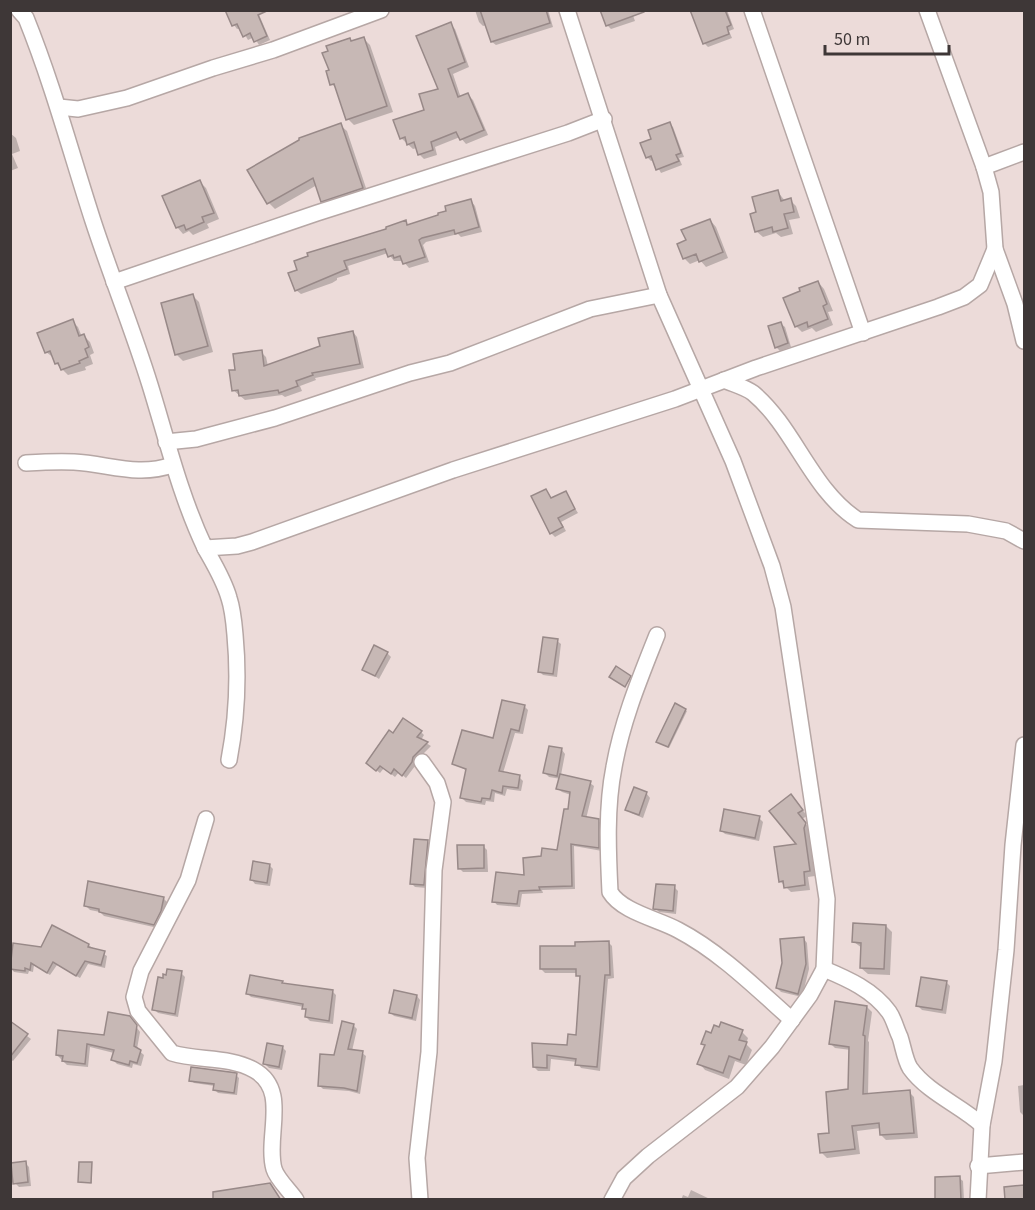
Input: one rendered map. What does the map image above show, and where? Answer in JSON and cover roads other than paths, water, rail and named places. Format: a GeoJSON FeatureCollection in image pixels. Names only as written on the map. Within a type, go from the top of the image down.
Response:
{"type":"FeatureCollection","features":[{"type":"Feature","properties":{"kind":"street"},"geometry":{"type":"LineString","coordinates":[[19,10],[26,18],[59,107],[114,282],[150,384],[172,465],[190,516],[219,572],[230,599],[238,691],[236,722],[229,760]]}},
{"type":"Feature","properties":{"kind":"street"},"geometry":{"type":"LineString","coordinates":[[59,107],[78,109],[127,98],[273,50],[381,10]]}},
{"type":"Feature","properties":{"kind":"street"},"geometry":{"type":"LineString","coordinates":[[567,10],[659,295],[733,461],[772,566],[783,608],[827,900],[824,969],[810,995],[772,1047],[737,1087],[648,1155],[624,1178],[612,1200]]}},
{"type":"Feature","properties":{"kind":"street"},"geometry":{"type":"LineString","coordinates":[[752,10],[863,333]]}},
{"type":"Feature","properties":{"kind":"street"},"geometry":{"type":"LineString","coordinates":[[927,10],[984,167],[991,192],[995,249],[1015,304],[1024,341]]}},
{"type":"Feature","properties":{"kind":"street"},"geometry":{"type":"LineString","coordinates":[[114,282],[317,213],[568,133],[604,119]]}},
{"type":"Feature","properties":{"kind":"street"},"geometry":{"type":"LineString","coordinates":[[984,167],[1024,152]]}},
{"type":"Feature","properties":{"kind":"street"},"geometry":{"type":"LineString","coordinates":[[205,548],[252,542],[453,470],[675,399],[964,297],[980,285],[995,249]]}},
{"type":"Feature","properties":{"kind":"street"},"geometry":{"type":"LineString","coordinates":[[166,442],[196,439],[275,418],[410,373],[450,363],[590,309],[659,295]]}},
{"type":"Feature","properties":{"kind":"street"},"geometry":{"type":"LineString","coordinates":[[724,380],[751,392],[771,411],[821,482],[847,513],[858,520],[968,524],[1006,531],[1024,541]]}},
{"type":"Feature","properties":{"kind":"street"},"geometry":{"type":"LineString","coordinates":[[26,463],[74,462],[134,471],[156,471],[172,465]]}},
{"type":"Feature","properties":{"kind":"street"},"geometry":{"type":"LineString","coordinates":[[657,635],[625,719],[613,768],[609,823],[610,892],[615,901],[656,919],[698,943],[739,974],[792,1020]]}},
{"type":"Feature","properties":{"kind":"street"},"geometry":{"type":"LineString","coordinates":[[978,1200],[978,1166],[982,1125],[994,1061],[1024,745]]}},
{"type":"Feature","properties":{"kind":"street"},"geometry":{"type":"LineString","coordinates":[[420,1200],[417,1158],[429,1052],[434,870],[443,802],[437,783],[422,762]]}},
{"type":"Feature","properties":{"kind":"street"},"geometry":{"type":"LineString","coordinates":[[206,819],[188,880],[141,971],[134,997],[138,1011],[172,1053],[242,1065],[254,1070],[267,1080],[275,1100],[272,1139],[274,1171],[296,1200]]}},
{"type":"Feature","properties":{"kind":"street"},"geometry":{"type":"LineString","coordinates":[[824,969],[849,980],[873,995],[890,1013],[905,1050],[909,1067],[946,1100],[969,1113],[982,1125]]}},
{"type":"Feature","properties":{"kind":"street"},"geometry":{"type":"LineString","coordinates":[[978,1166],[1024,1162]]}}]}
